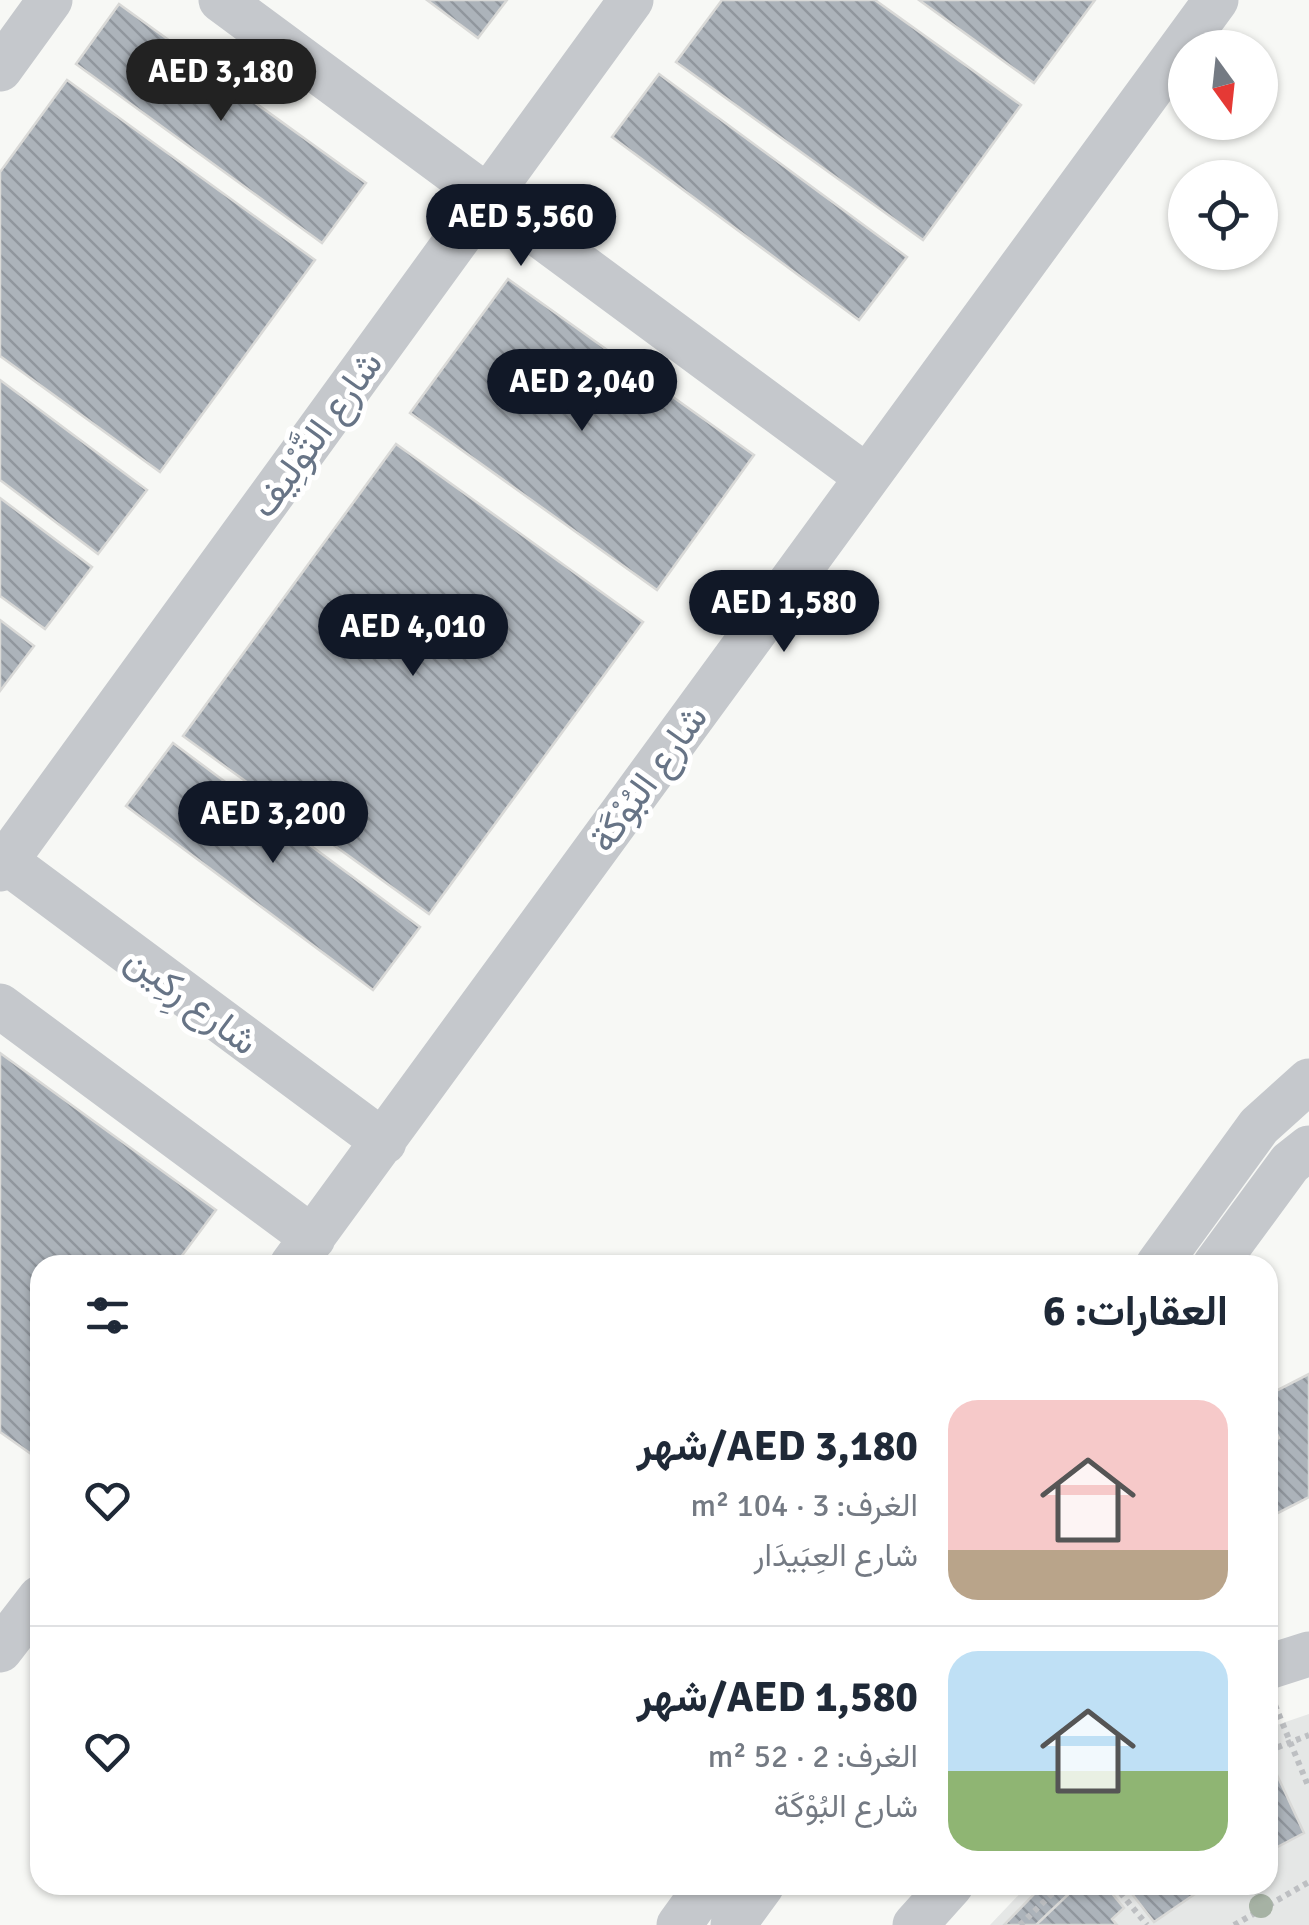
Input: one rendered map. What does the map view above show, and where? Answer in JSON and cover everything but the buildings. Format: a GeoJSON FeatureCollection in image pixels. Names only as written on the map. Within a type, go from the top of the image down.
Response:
{"type":"FeatureCollection","features":[{"type":"Feature","properties":{"kind":"street"},"geometry":{"type":"LineString","coordinates":[[0,69],[50,0]]}},
{"type":"Feature","properties":{"kind":"street"},"geometry":{"type":"LineString","coordinates":[[220,0],[866,477]]}},
{"type":"Feature","properties":{"kind":"street","name":"شارع التَّوْلِيف"},"geometry":{"type":"LineString","coordinates":[[2,862],[632,0]]}},
{"type":"Feature","properties":{"kind":"street","name":"شارع البُوْكَة"},"geometry":{"type":"LineString","coordinates":[[302,1251],[1216,0]]}},
{"type":"Feature","properties":{"kind":"street","name":"شارع رِكِين"},"geometry":{"type":"LineString","coordinates":[[2,862],[384,1142]]}},
{"type":"Feature","properties":{"kind":"street"},"geometry":{"type":"LineString","coordinates":[[0,1006],[302,1251]]}},
{"type":"Feature","properties":{"kind":"street"},"geometry":{"type":"LineString","coordinates":[[1165,1255],[1259,1126],[1309,1080]]}},
{"type":"Feature","properties":{"kind":"street"},"geometry":{"type":"LineString","coordinates":[[1222,1255],[1290,1164],[1309,1148]]}},
{"type":"Feature","properties":{"kind":"street"},"geometry":{"type":"LineString","coordinates":[[0,1650],[30,1611]]}},
{"type":"Feature","properties":{"kind":"street"},"geometry":{"type":"LineString","coordinates":[[1278,1673],[1309,1654]]}},
{"type":"Feature","properties":{"kind":"street"},"geometry":{"type":"LineString","coordinates":[[679,1925],[701,1895]]}},
{"type":"Feature","properties":{"kind":"street"},"geometry":{"type":"LineString","coordinates":[[733,1925],[755,1895]]}},
{"type":"Feature","properties":{"kind":"street"},"geometry":{"type":"LineString","coordinates":[[915,1925],[943,1895]]}},
{"type":"Feature","properties":{"kind":"path"},"geometry":{"type":"LineString","coordinates":[[1278,1708],[1309,1788]]}},
{"type":"Feature","properties":{"kind":"path"},"geometry":{"type":"LineString","coordinates":[[1278,1746],[1309,1736]]}},
{"type":"Feature","properties":{"kind":"path"},"geometry":{"type":"LineString","coordinates":[[1234,1925],[1309,1882]]}},
{"type":"Feature","properties":{"kind":"path"},"geometry":{"type":"LineString","coordinates":[[1020,1925],[1051,1895]]}},
{"type":"Feature","properties":{"kind":"path"},"geometry":{"type":"LineString","coordinates":[[1122,1895],[1147,1925]]}},
{"type":"Feature","properties":{"kind":"shaded area"},"geometry":{"type":"Polygon","coordinates":[[[1309,1714],[1309,1925],[990,1925],[1018,1895],[1278,1895],[1278,1725],[1309,1714]]]}}]}
